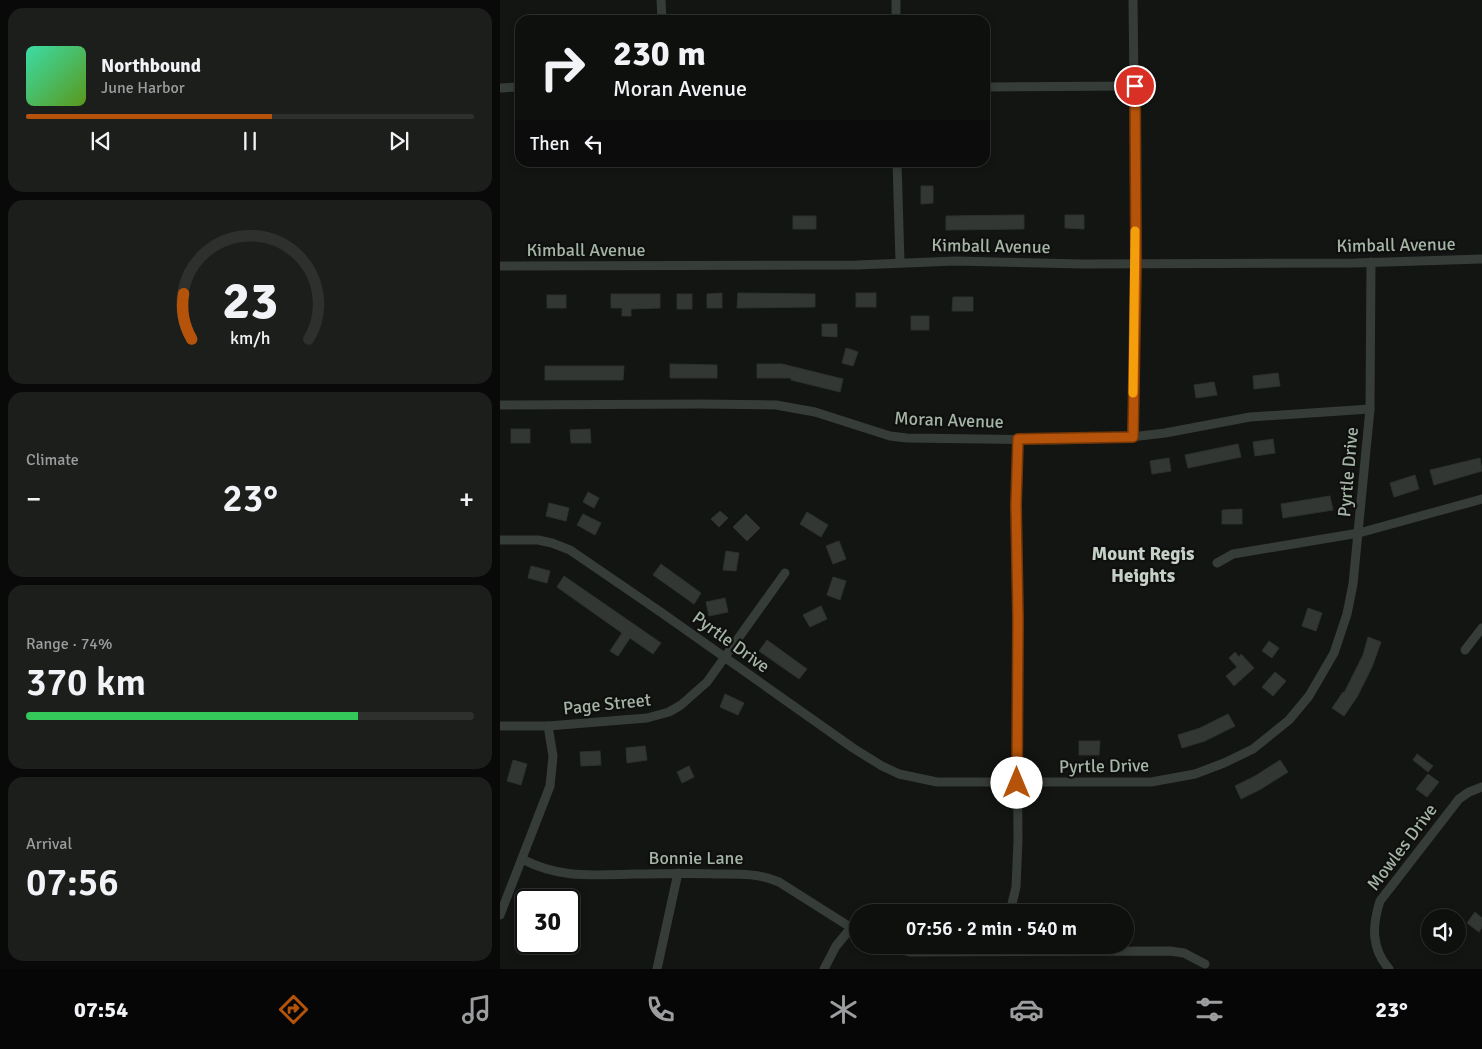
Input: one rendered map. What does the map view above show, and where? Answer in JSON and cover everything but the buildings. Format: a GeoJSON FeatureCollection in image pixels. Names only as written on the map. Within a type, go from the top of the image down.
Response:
{"type":"FeatureCollection","features":[{"type":"Feature","properties":{"kind":"street"},"geometry":{"type":"LineString","coordinates":[[661,0],[662,15]]}},
{"type":"Feature","properties":{"kind":"street"},"geometry":{"type":"LineString","coordinates":[[896,0],[896,15]]}},
{"type":"Feature","properties":{"kind":"street"},"geometry":{"type":"LineString","coordinates":[[1133,0],[1136,263],[1133,437]]}},
{"type":"Feature","properties":{"kind":"street"},"geometry":{"type":"LineString","coordinates":[[990,87],[1135,86]]}},
{"type":"Feature","properties":{"kind":"street"},"geometry":{"type":"LineString","coordinates":[[500,88],[515,87]]}},
{"type":"Feature","properties":{"kind":"street"},"geometry":{"type":"LineString","coordinates":[[897,167],[900,262]]}},
{"type":"Feature","properties":{"kind":"street","name":"Kimball Avenue"},"geometry":{"type":"LineString","coordinates":[[500,266],[856,265],[900,262],[1371,262],[1482,259]]}},
{"type":"Feature","properties":{"kind":"street","name":"Pyrtle Drive"},"geometry":{"type":"LineString","coordinates":[[500,540],[538,540],[565,547],[853,748],[882,766],[918,779],[937,782],[1151,782],[1195,774],[1224,764],[1244,754],[1296,713],[1309,696],[1339,643],[1354,584],[1370,409],[1371,262]]}},
{"type":"Feature","properties":{"kind":"street","name":"Moran Avenue"},"geometry":{"type":"LineString","coordinates":[[500,405],[776,405],[815,412],[898,437],[1018,439],[1133,437],[1250,417],[1370,409]]}},
{"type":"Feature","properties":{"kind":"street"},"geometry":{"type":"LineString","coordinates":[[1012,904],[1017,872],[1018,619],[1016,505],[1018,439]]}},
{"type":"Feature","properties":{"kind":"street"},"geometry":{"type":"LineString","coordinates":[[1217,563],[1233,554],[1359,533],[1482,499]]}},
{"type":"Feature","properties":{"kind":"street","name":"Page Street"},"geometry":{"type":"LineString","coordinates":[[500,726],[548,726],[647,718],[669,712],[695,694],[707,682],[785,573]]}},
{"type":"Feature","properties":{"kind":"street"},"geometry":{"type":"LineString","coordinates":[[1465,650],[1482,628]]}},
{"type":"Feature","properties":{"kind":"street"},"geometry":{"type":"LineString","coordinates":[[500,915],[550,786],[553,771],[553,748],[548,726]]}},
{"type":"Feature","properties":{"kind":"street","name":"Mowles Drive"},"geometry":{"type":"LineString","coordinates":[[1389,969],[1378,953],[1374,940],[1373,928],[1380,901],[1459,799],[1468,792],[1482,786]]}},
{"type":"Feature","properties":{"kind":"street","name":"Bonnie Lane"},"geometry":{"type":"LineString","coordinates":[[522,859],[546,870],[571,875],[753,874],[779,882],[849,927]]}},
{"type":"Feature","properties":{"kind":"street"},"geometry":{"type":"LineString","coordinates":[[657,969],[678,873]]}},
{"type":"Feature","properties":{"kind":"street"},"geometry":{"type":"LineString","coordinates":[[824,969],[836,946],[849,934]]}},
{"type":"Feature","properties":{"kind":"street"},"geometry":{"type":"LineString","coordinates":[[1134,950],[1184,953],[1206,964]]}},
{"type":"Feature","properties":{"kind":"slow traffic"},"geometry":{"type":"LineString","coordinates":[[1133,393],[1135,231]]}},
{"type":"Feature","properties":{"kind":"district","name":"Mount Regis Heights"},"geometry":{"type":"Point","coordinates":[1143,564]}},
{"type":"Feature","properties":{"kind":"route"},"geometry":{"type":"LineString","coordinates":[[1017,783],[1018,619],[1016,505],[1018,439],[1056,440],[1133,437],[1136,263],[1135,86]]}}]}
